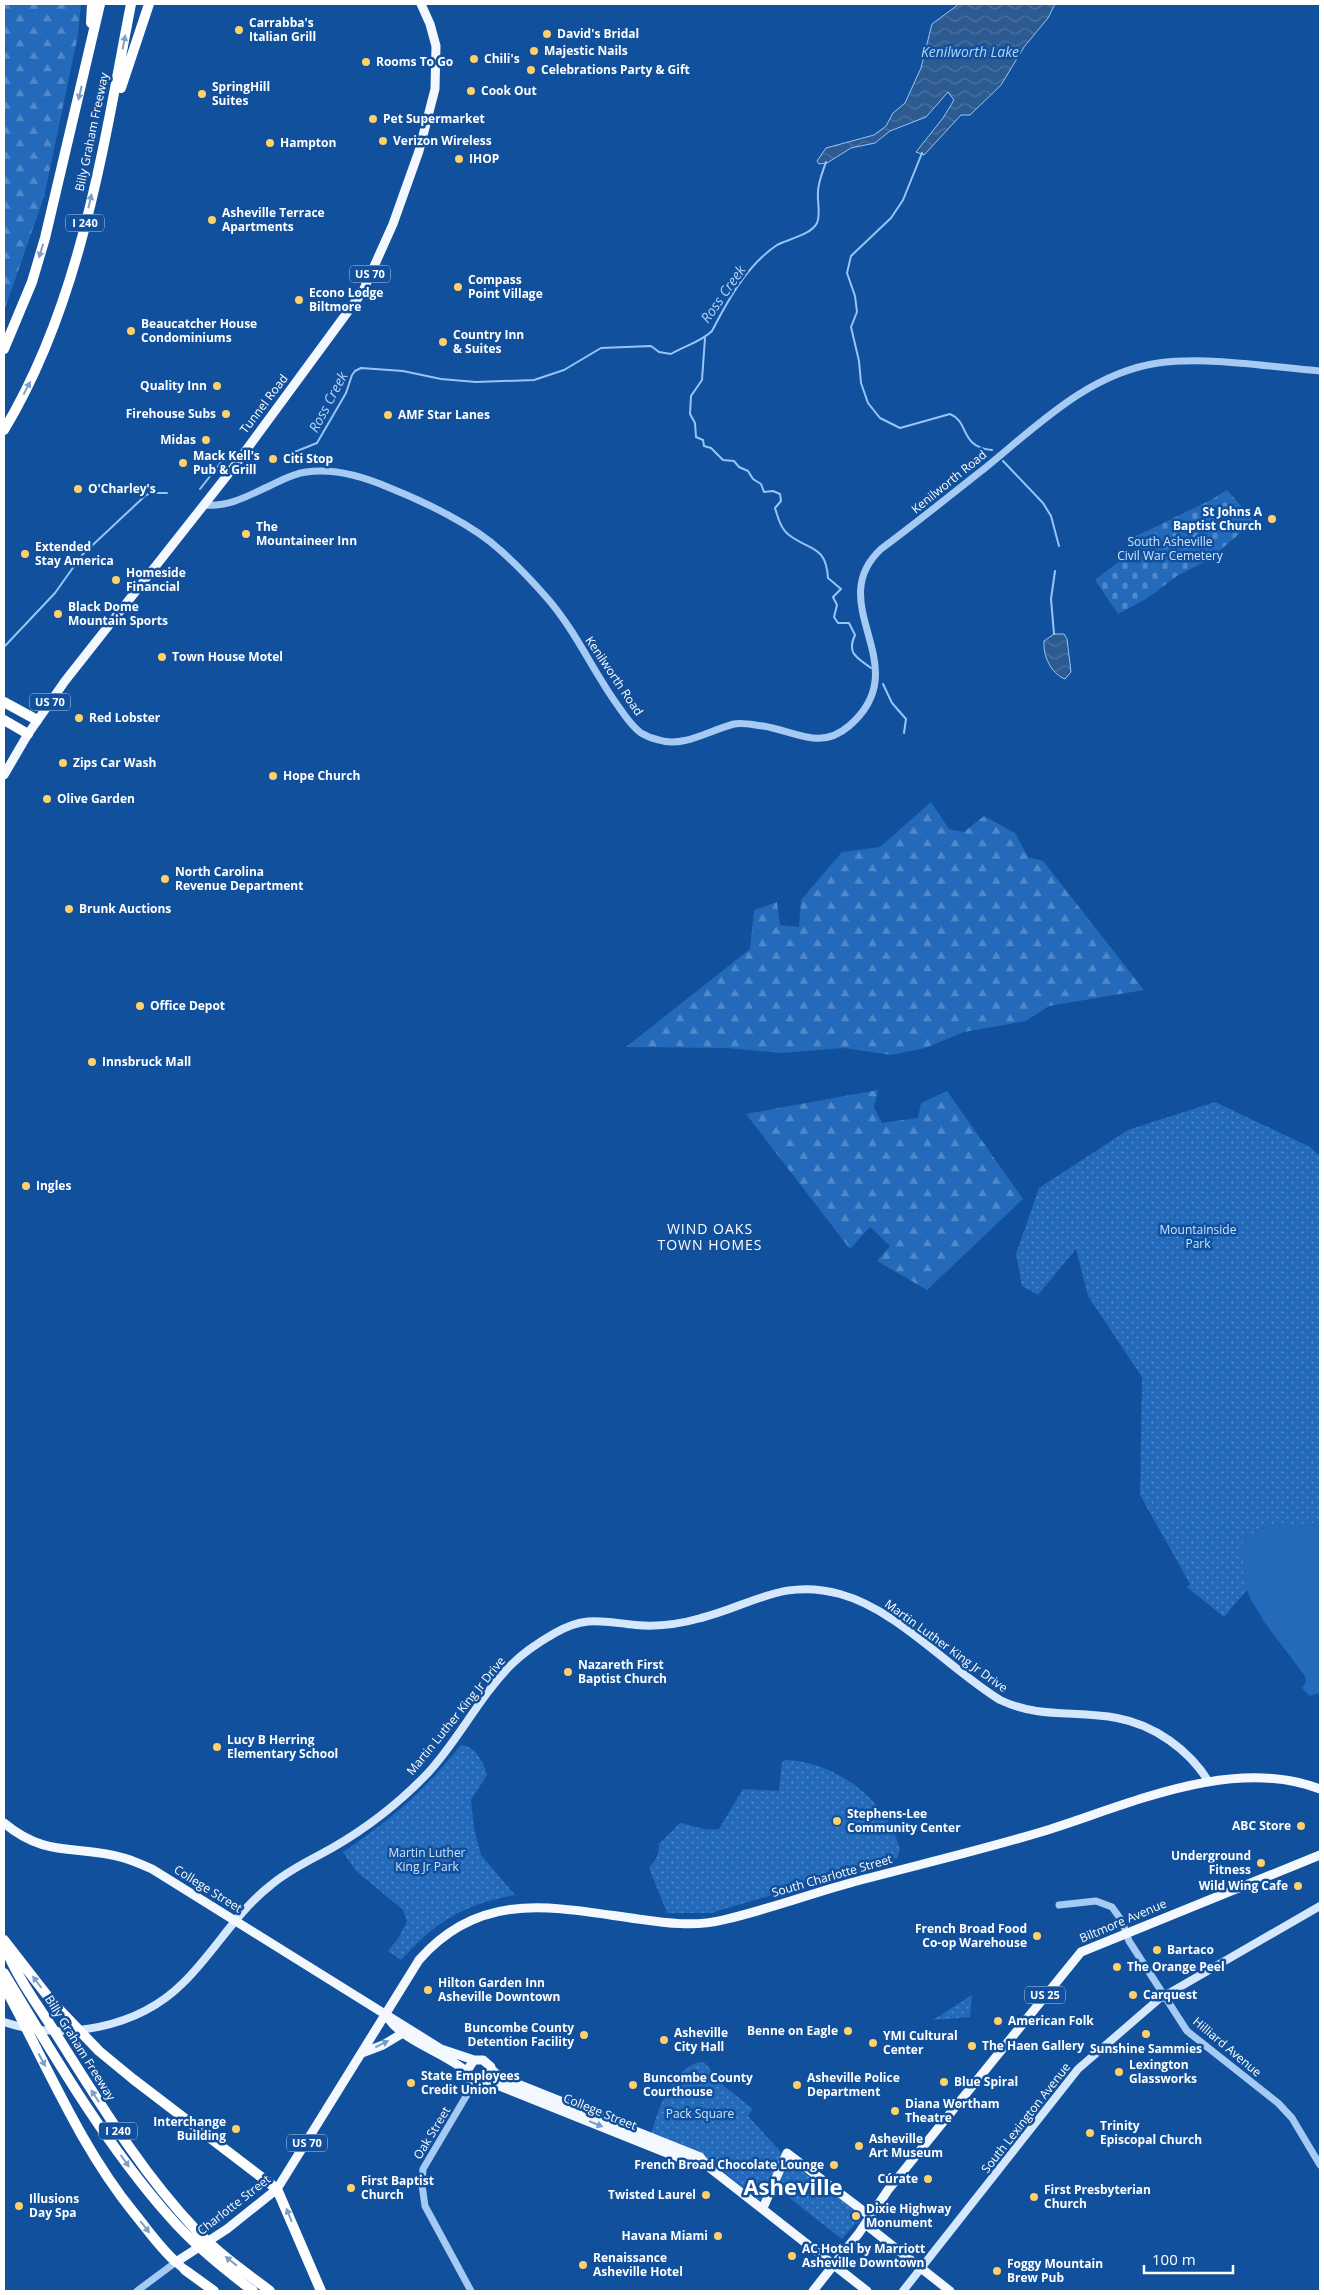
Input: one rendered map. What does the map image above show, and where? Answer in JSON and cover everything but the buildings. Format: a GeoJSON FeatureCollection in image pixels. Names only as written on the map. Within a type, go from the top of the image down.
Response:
{"type":"FeatureCollection","features":[{"type":"Feature","properties":{"kind":"highway"},"geometry":{"type":"LineString","coordinates":[[91,46],[92,4]]}},
{"type":"Feature","properties":{"kind":"highway","name":"Billy Graham Freeway"},"geometry":{"type":"LineString","coordinates":[[4,349],[32,282],[45,238],[100,4]]}},
{"type":"Feature","properties":{"kind":"highway","name":"Billy Graham Freeway"},"geometry":{"type":"LineString","coordinates":[[4,430],[31,382],[65,294],[85,222],[113,101],[131,4]]}},
{"type":"Feature","properties":{"kind":"highway"},"geometry":{"type":"LineString","coordinates":[[113,101],[119,94],[149,4]]}},
{"type":"Feature","properties":{"kind":"highway"},"geometry":{"type":"LineString","coordinates":[[4,702],[37,720]]}},
{"type":"Feature","properties":{"kind":"highway"},"geometry":{"type":"LineString","coordinates":[[4,720],[28,734]]}},
{"type":"Feature","properties":{"kind":"highway"},"geometry":{"type":"LineString","coordinates":[[4,1941],[68,2020],[116,2065],[277,2189],[321,2291]]}},
{"type":"Feature","properties":{"kind":"highway","name":"Billy Graham Freeway"},"geometry":{"type":"LineString","coordinates":[[4,1941],[8,1955],[27,1987],[122,2138],[197,2231],[220,2253],[270,2291]]}},
{"type":"Feature","properties":{"kind":"highway","name":"Billy Graham Freeway"},"geometry":{"type":"LineString","coordinates":[[4,1973],[80,2096],[136,2175],[188,2237],[253,2291]]}},
{"type":"Feature","properties":{"kind":"highway"},"geometry":{"type":"LineString","coordinates":[[4,1985],[94,2159],[117,2193],[161,2247],[176,2262]]}},
{"type":"Feature","properties":{"kind":"highway"},"geometry":{"type":"LineString","coordinates":[[185,2270],[214,2291]]}},
{"type":"Feature","properties":{"kind":"main road","name":"Tunnel Road"},"geometry":{"type":"LineString","coordinates":[[4,774],[37,720],[90,649],[205,505],[334,333],[362,291],[384,246],[419,151],[435,89],[436,46],[430,24],[421,4]]}},
{"type":"Feature","properties":{"kind":"main road","name":"Martin Luther King Jr Drive"},"geometry":{"type":"LineString","coordinates":[[4,2022],[22,2027],[49,2030],[80,2030],[117,2023],[155,2005],[170,1995],[194,1972],[236,1921],[268,1887],[289,1870],[355,1835],[404,1796],[429,1772],[510,1666],[531,1648],[554,1633],[590,1620],[652,1625],[688,1621],[781,1591],[819,1590],[858,1600],[892,1620],[989,1693],[1011,1705],[1040,1713],[1118,1718],[1144,1726],[1168,1739],[1187,1753],[1195,1761],[1209,1782]]}},
{"type":"Feature","properties":{"kind":"main road","name":"South Charlotte Street"},"geometry":{"type":"LineString","coordinates":[[385,2013],[411,1970],[436,1942],[460,1926],[500,1911],[538,1906],[668,1923],[721,1921],[844,1885],[1036,1833],[1122,1804],[1209,1782],[1252,1778],[1294,1781],[1320,1789]]}},
{"type":"Feature","properties":{"kind":"main road","name":"College Street"},"geometry":{"type":"LineString","coordinates":[[4,1822],[21,1835],[48,1847],[113,1855],[139,1863],[441,2049],[474,2060]]}},
{"type":"Feature","properties":{"kind":"main road","name":"Biltmore Avenue"},"geometry":{"type":"LineString","coordinates":[[867,2220],[888,2190],[1084,1950],[1320,1854]]}},
{"type":"Feature","properties":{"kind":"main road","name":"South Lexington Avenue"},"geometry":{"type":"LineString","coordinates":[[903,2291],[1078,2069],[1159,2000],[1320,1906]]}},
{"type":"Feature","properties":{"kind":"main road","name":"College Street"},"geometry":{"type":"LineString","coordinates":[[385,2013],[396,2029],[456,2063],[469,2076]]}},
{"type":"Feature","properties":{"kind":"main road","name":"Charlotte Street"},"geometry":{"type":"LineString","coordinates":[[176,2262],[227,2229],[277,2189],[385,2013]]}},
{"type":"Feature","properties":{"kind":"main road"},"geometry":{"type":"LineString","coordinates":[[361,2053],[403,2033]]}},
{"type":"Feature","properties":{"kind":"main road"},"geometry":{"type":"LineString","coordinates":[[474,2060],[486,2061],[492,2070],[491,2076],[483,2083],[469,2076],[470,2064],[474,2060]]}},
{"type":"Feature","properties":{"kind":"main road","name":"College Street"},"geometry":{"type":"LineString","coordinates":[[492,2070],[500,2077],[547,2100],[644,2139],[700,2157],[706,2165],[867,2291]]}},
{"type":"Feature","properties":{"kind":"main road","name":"College Street"},"geometry":{"type":"LineString","coordinates":[[483,2083],[492,2083],[547,2100]]}},
{"type":"Feature","properties":{"kind":"main road"},"geometry":{"type":"LineString","coordinates":[[763,2208],[787,2153],[950,2291]]}},
{"type":"Feature","properties":{"kind":"main road","name":"US 25"},"geometry":{"type":"LineString","coordinates":[[813,2291],[834,2266],[867,2220]]}},
{"type":"Feature","properties":{"kind":"main road"},"geometry":{"type":"LineString","coordinates":[[176,2262],[185,2270]]}},
{"type":"Feature","properties":{"kind":"street","name":"Kenilworth Road"},"geometry":{"type":"LineString","coordinates":[[205,505],[219,509],[305,472],[326,471],[340,473],[389,487],[433,508],[501,550],[548,599],[567,625],[629,722],[641,733],[661,741],[676,742],[736,723],[765,726],[800,736],[828,739],[840,734],[856,720],[864,711],[875,687],[877,672],[860,595],[861,584],[871,560],[881,549],[1052,414],[1097,384],[1130,370],[1159,363],[1212,362],[1320,371]]}},
{"type":"Feature","properties":{"kind":"street","name":"Hilliard Avenue"},"geometry":{"type":"LineString","coordinates":[[1059,1905],[1096,1901],[1105,1903],[1118,1914],[1128,1941],[1187,2031],[1292,2118],[1320,2165]]}},
{"type":"Feature","properties":{"kind":"street","name":"Oak Street"},"geometry":{"type":"LineString","coordinates":[[468,2094],[469,2076]]}},
{"type":"Feature","properties":{"kind":"street","name":"Oak Street"},"geometry":{"type":"LineString","coordinates":[[471,2291],[425,2206],[422,2186],[423,2169],[468,2094],[483,2083]]}},
{"type":"Feature","properties":{"kind":"street","name":"Charlotte Street"},"geometry":{"type":"LineString","coordinates":[[137,2291],[176,2262]]}},
{"type":"Feature","properties":{"kind":"green space"},"geometry":{"type":"Polygon","coordinates":[[[4,4],[81,4],[78,35],[44,197],[4,311],[4,67],[6,46],[4,46],[4,4]]]}},
{"type":"Feature","properties":{"kind":"green space","name":"South Asheville Civil War Cemetery"},"geometry":{"type":"Polygon","coordinates":[[[1227,490],[1254,521],[1210,559],[1177,576],[1146,599],[1118,614],[1095,580],[1141,544],[1134,537],[1211,500],[1227,490]]]}},
{"type":"Feature","properties":{"kind":"green space"},"geometry":{"type":"Polygon","coordinates":[[[931,802],[949,829],[964,832],[984,816],[1015,833],[1028,857],[1043,861],[1144,990],[1049,1006],[1026,1021],[964,1032],[925,1048],[891,1055],[844,1048],[780,1053],[728,1048],[626,1047],[750,949],[754,910],[777,902],[780,925],[799,927],[801,900],[842,852],[880,847],[931,802]]]}},
{"type":"Feature","properties":{"kind":"green space"},"geometry":{"type":"Polygon","coordinates":[[[878,1090],[874,1107],[882,1123],[918,1118],[921,1103],[947,1091],[1023,1199],[927,1290],[877,1261],[890,1246],[870,1227],[850,1249],[746,1114],[878,1090]]]}},
{"type":"Feature","properties":{"kind":"green space","name":"Mountainside Park"},"geometry":{"type":"Polygon","coordinates":[[[1215,1102],[1310,1147],[1320,1156],[1320,1522],[1297,1527],[1280,1523],[1261,1529],[1245,1538],[1241,1547],[1247,1590],[1224,1617],[1187,1587],[1190,1584],[1140,1495],[1142,1377],[1088,1296],[1076,1249],[1038,1295],[1022,1286],[1016,1254],[1039,1188],[1128,1130],[1215,1102]]]}},
{"type":"Feature","properties":{"kind":"green space"},"geometry":{"type":"Polygon","coordinates":[[[1320,1522],[1320,1693],[1310,1696],[1302,1688],[1306,1682],[1305,1676],[1265,1623],[1250,1598],[1247,1590],[1241,1547],[1245,1538],[1261,1529],[1280,1523],[1297,1527],[1320,1522]]]}},
{"type":"Feature","properties":{"kind":"green space","name":"Martin Luther King Jr Park"},"geometry":{"type":"Polygon","coordinates":[[[461,1745],[471,1748],[478,1755],[487,1775],[471,1800],[474,1828],[481,1855],[515,1895],[480,1904],[452,1917],[426,1935],[401,1960],[388,1951],[399,1937],[407,1921],[403,1910],[356,1871],[343,1852],[377,1828],[407,1803],[461,1745]]]}},
{"type":"Feature","properties":{"kind":"green space"},"geometry":{"type":"Polygon","coordinates":[[[785,1760],[804,1762],[823,1768],[857,1787],[872,1800],[894,1832],[900,1850],[897,1858],[711,1913],[667,1913],[649,1868],[657,1857],[659,1844],[680,1823],[704,1829],[719,1829],[743,1789],[779,1791],[782,1762],[785,1760]]]}},
{"type":"Feature","properties":{"kind":"green space"},"geometry":{"type":"Polygon","coordinates":[[[972,1995],[970,2017],[933,2020],[972,1995]]]}},
{"type":"Feature","properties":{"kind":"green space","name":"Pack Square"},"geometry":{"type":"Polygon","coordinates":[[[699,2062],[705,2063],[725,2087],[753,2109],[748,2116],[789,2161],[819,2184],[822,2183],[862,2215],[860,2222],[855,2224],[842,2239],[769,2182],[760,2201],[700,2153],[651,2135],[657,2114],[667,2092],[681,2073],[689,2066],[699,2062]]]}},
{"type":"Feature","properties":{"kind":"water","name":"Kenilworth Lake"},"geometry":{"type":"Polygon","coordinates":[[[959,4],[1055,4],[1048,18],[1024,47],[1001,85],[970,115],[961,115],[924,155],[916,152],[943,118],[954,100],[948,92],[926,117],[890,131],[875,143],[851,148],[827,163],[819,164],[817,161],[826,148],[874,135],[886,126],[893,113],[905,103],[921,68],[932,24],[959,4]]]}},
{"type":"Feature","properties":{"kind":"water"},"geometry":{"type":"Polygon","coordinates":[[[1054,634],[1064,634],[1067,639],[1071,672],[1065,679],[1055,672],[1046,658],[1044,641],[1054,634]]]}},
{"type":"Feature","properties":{"kind":"waterway"},"geometry":{"type":"LineString","coordinates":[[922,153],[903,200],[891,218],[851,256],[847,273],[855,296],[857,312],[851,327],[859,361],[861,383],[868,403],[880,418],[900,428],[950,414],[956,418],[974,444],[992,450]]}},
{"type":"Feature","properties":{"kind":"waterway","name":"Ross Creek"},"geometry":{"type":"LineString","coordinates":[[292,453],[317,443],[346,393],[352,375],[361,368],[403,371],[441,379],[476,382],[534,380],[564,370],[601,348],[651,346],[659,352],[671,354],[698,341],[712,331],[739,284],[766,253],[777,245],[805,234],[817,223],[819,215],[818,188],[826,162]]}},
{"type":"Feature","properties":{"kind":"waterway"},"geometry":{"type":"LineString","coordinates":[[705,338],[702,380],[691,396],[690,414],[695,423],[696,437],[703,440],[704,446],[711,448],[723,460],[734,461],[739,467],[748,471],[753,479],[761,484],[764,492],[773,491],[780,494],[781,501],[775,508],[782,526],[786,533],[816,550],[824,560],[828,578],[841,589],[833,597],[837,605],[834,617],[838,623],[849,623],[855,635],[853,651],[858,658],[871,668]]}},
{"type":"Feature","properties":{"kind":"waterway","name":"Ross Creek"},"geometry":{"type":"LineString","coordinates":[[200,489],[225,457]]}},
{"type":"Feature","properties":{"kind":"waterway"},"geometry":{"type":"LineString","coordinates":[[1003,461],[1043,503],[1051,516],[1059,546]]}},
{"type":"Feature","properties":{"kind":"waterway","name":"Ross Creek"},"geometry":{"type":"LineString","coordinates":[[4,647],[55,593],[82,555],[146,495],[167,493]]}},
{"type":"Feature","properties":{"kind":"waterway"},"geometry":{"type":"LineString","coordinates":[[1054,634],[1051,599],[1055,571]]}},
{"type":"Feature","properties":{"kind":"waterway"},"geometry":{"type":"LineString","coordinates":[[883,684],[892,703],[906,719],[904,733]]}},
{"type":"Feature","properties":{"kind":"place","name":"Carrabba's Italian Grill"},"geometry":{"type":"Point","coordinates":[239,30]}},
{"type":"Feature","properties":{"kind":"place","name":"David's Bridal"},"geometry":{"type":"Point","coordinates":[547,34]}},
{"type":"Feature","properties":{"kind":"place","name":"Majestic Nails"},"geometry":{"type":"Point","coordinates":[534,51]}},
{"type":"Feature","properties":{"kind":"place","name":"Chili's"},"geometry":{"type":"Point","coordinates":[474,59]}},
{"type":"Feature","properties":{"kind":"place","name":"Rooms To Go"},"geometry":{"type":"Point","coordinates":[366,62]}},
{"type":"Feature","properties":{"kind":"place","name":"Celebrations Party & Gift"},"geometry":{"type":"Point","coordinates":[531,70]}},
{"type":"Feature","properties":{"kind":"place","name":"Cook Out"},"geometry":{"type":"Point","coordinates":[471,91]}},
{"type":"Feature","properties":{"kind":"place","name":"SpringHill Suites"},"geometry":{"type":"Point","coordinates":[202,94]}},
{"type":"Feature","properties":{"kind":"place","name":"Pet Supermarket"},"geometry":{"type":"Point","coordinates":[373,119]}},
{"type":"Feature","properties":{"kind":"place","name":"Verizon Wireless"},"geometry":{"type":"Point","coordinates":[383,141]}},
{"type":"Feature","properties":{"kind":"place","name":"Hampton"},"geometry":{"type":"Point","coordinates":[270,143]}},
{"type":"Feature","properties":{"kind":"place","name":"IHOP"},"geometry":{"type":"Point","coordinates":[459,159]}},
{"type":"Feature","properties":{"kind":"place","name":"Asheville Terrace Apartments"},"geometry":{"type":"Point","coordinates":[212,220]}},
{"type":"Feature","properties":{"kind":"place","name":"Compass Point Village"},"geometry":{"type":"Point","coordinates":[458,287]}},
{"type":"Feature","properties":{"kind":"place","name":"Econo Lodge Biltmore"},"geometry":{"type":"Point","coordinates":[299,300]}},
{"type":"Feature","properties":{"kind":"place","name":"Beaucatcher House Condominiums"},"geometry":{"type":"Point","coordinates":[131,331]}},
{"type":"Feature","properties":{"kind":"place","name":"Country Inn & Suites"},"geometry":{"type":"Point","coordinates":[443,342]}},
{"type":"Feature","properties":{"kind":"place","name":"Quality Inn"},"geometry":{"type":"Point","coordinates":[217,386]}},
{"type":"Feature","properties":{"kind":"place","name":"Firehouse Subs"},"geometry":{"type":"Point","coordinates":[226,414]}},
{"type":"Feature","properties":{"kind":"place","name":"AMF Star Lanes"},"geometry":{"type":"Point","coordinates":[388,415]}},
{"type":"Feature","properties":{"kind":"place","name":"Midas"},"geometry":{"type":"Point","coordinates":[206,440]}},
{"type":"Feature","properties":{"kind":"place","name":"Citi Stop"},"geometry":{"type":"Point","coordinates":[273,459]}},
{"type":"Feature","properties":{"kind":"place","name":"Mack Kell's Pub & Grill"},"geometry":{"type":"Point","coordinates":[183,463]}},
{"type":"Feature","properties":{"kind":"place","name":"O'Charley's"},"geometry":{"type":"Point","coordinates":[78,489]}},
{"type":"Feature","properties":{"kind":"place","name":"St Johns A Baptist Church"},"geometry":{"type":"Point","coordinates":[1272,519]}},
{"type":"Feature","properties":{"kind":"place","name":"The Mountaineer Inn"},"geometry":{"type":"Point","coordinates":[246,534]}},
{"type":"Feature","properties":{"kind":"place","name":"Extended Stay America"},"geometry":{"type":"Point","coordinates":[25,554]}},
{"type":"Feature","properties":{"kind":"place","name":"Homeside Financial"},"geometry":{"type":"Point","coordinates":[116,580]}},
{"type":"Feature","properties":{"kind":"place","name":"Black Dome Mountain Sports"},"geometry":{"type":"Point","coordinates":[58,614]}},
{"type":"Feature","properties":{"kind":"place","name":"Town House Motel"},"geometry":{"type":"Point","coordinates":[162,657]}},
{"type":"Feature","properties":{"kind":"place","name":"Red Lobster"},"geometry":{"type":"Point","coordinates":[79,718]}},
{"type":"Feature","properties":{"kind":"place","name":"Zips Car Wash"},"geometry":{"type":"Point","coordinates":[63,763]}},
{"type":"Feature","properties":{"kind":"place","name":"Hope Church"},"geometry":{"type":"Point","coordinates":[273,776]}},
{"type":"Feature","properties":{"kind":"place","name":"Olive Garden"},"geometry":{"type":"Point","coordinates":[47,799]}},
{"type":"Feature","properties":{"kind":"place","name":"North Carolina Revenue Department"},"geometry":{"type":"Point","coordinates":[165,879]}},
{"type":"Feature","properties":{"kind":"place","name":"Brunk Auctions"},"geometry":{"type":"Point","coordinates":[69,909]}},
{"type":"Feature","properties":{"kind":"place","name":"Office Depot"},"geometry":{"type":"Point","coordinates":[140,1006]}},
{"type":"Feature","properties":{"kind":"place","name":"Innsbruck Mall"},"geometry":{"type":"Point","coordinates":[92,1062]}},
{"type":"Feature","properties":{"kind":"place","name":"Ingles"},"geometry":{"type":"Point","coordinates":[26,1186]}},
{"type":"Feature","properties":{"kind":"place","name":"Nazareth First Baptist Church"},"geometry":{"type":"Point","coordinates":[568,1672]}},
{"type":"Feature","properties":{"kind":"place","name":"Lucy B Herring Elementary School"},"geometry":{"type":"Point","coordinates":[217,1747]}},
{"type":"Feature","properties":{"kind":"place","name":"Stephens-Lee Community Center"},"geometry":{"type":"Point","coordinates":[837,1821]}},
{"type":"Feature","properties":{"kind":"place","name":"ABC Store"},"geometry":{"type":"Point","coordinates":[1301,1826]}},
{"type":"Feature","properties":{"kind":"place","name":"Underground Fitness"},"geometry":{"type":"Point","coordinates":[1261,1863]}},
{"type":"Feature","properties":{"kind":"place","name":"Wild Wing Cafe"},"geometry":{"type":"Point","coordinates":[1298,1886]}},
{"type":"Feature","properties":{"kind":"place","name":"French Broad Food Co-op Warehouse"},"geometry":{"type":"Point","coordinates":[1037,1936]}},
{"type":"Feature","properties":{"kind":"place","name":"Bartaco"},"geometry":{"type":"Point","coordinates":[1157,1950]}},
{"type":"Feature","properties":{"kind":"place","name":"The Orange Peel"},"geometry":{"type":"Point","coordinates":[1117,1967]}},
{"type":"Feature","properties":{"kind":"place","name":"Hilton Garden Inn Asheville Downtown"},"geometry":{"type":"Point","coordinates":[428,1990]}},
{"type":"Feature","properties":{"kind":"place","name":"Carquest"},"geometry":{"type":"Point","coordinates":[1133,1995]}},
{"type":"Feature","properties":{"kind":"place","name":"American Folk"},"geometry":{"type":"Point","coordinates":[998,2021]}},
{"type":"Feature","properties":{"kind":"place","name":"Benne on Eagle"},"geometry":{"type":"Point","coordinates":[848,2031]}},
{"type":"Feature","properties":{"kind":"place","name":"Sunshine Sammies"},"geometry":{"type":"Point","coordinates":[1146,2034]}},
{"type":"Feature","properties":{"kind":"place","name":"Buncombe County Detention Facility"},"geometry":{"type":"Point","coordinates":[584,2035]}},
{"type":"Feature","properties":{"kind":"place","name":"Asheville City Hall"},"geometry":{"type":"Point","coordinates":[664,2040]}},
{"type":"Feature","properties":{"kind":"place","name":"YMI Cultural Center"},"geometry":{"type":"Point","coordinates":[873,2043]}},
{"type":"Feature","properties":{"kind":"place","name":"The Haen Gallery"},"geometry":{"type":"Point","coordinates":[972,2046]}},
{"type":"Feature","properties":{"kind":"place","name":"Lexington Glassworks"},"geometry":{"type":"Point","coordinates":[1119,2072]}},
{"type":"Feature","properties":{"kind":"place","name":"Blue Spiral"},"geometry":{"type":"Point","coordinates":[944,2082]}},
{"type":"Feature","properties":{"kind":"place","name":"State Employees Credit Union"},"geometry":{"type":"Point","coordinates":[411,2083]}},
{"type":"Feature","properties":{"kind":"place","name":"Buncombe County Courthouse"},"geometry":{"type":"Point","coordinates":[633,2085]}},
{"type":"Feature","properties":{"kind":"place","name":"Asheville Police Department"},"geometry":{"type":"Point","coordinates":[797,2085]}},
{"type":"Feature","properties":{"kind":"place","name":"Diana Wortham Theatre"},"geometry":{"type":"Point","coordinates":[895,2111]}},
{"type":"Feature","properties":{"kind":"place","name":"Interchange Building"},"geometry":{"type":"Point","coordinates":[236,2129]}},
{"type":"Feature","properties":{"kind":"place","name":"Trinity Episcopal Church"},"geometry":{"type":"Point","coordinates":[1090,2133]}},
{"type":"Feature","properties":{"kind":"place","name":"Asheville Art Museum"},"geometry":{"type":"Point","coordinates":[859,2146]}},
{"type":"Feature","properties":{"kind":"place","name":"French Broad Chocolate Lounge"},"geometry":{"type":"Point","coordinates":[834,2165]}},
{"type":"Feature","properties":{"kind":"place","name":"Cúrate"},"geometry":{"type":"Point","coordinates":[928,2179]}},
{"type":"Feature","properties":{"kind":"place","name":"First Baptist Church"},"geometry":{"type":"Point","coordinates":[351,2188]}},
{"type":"Feature","properties":{"kind":"place","name":"Twisted Laurel"},"geometry":{"type":"Point","coordinates":[706,2195]}},
{"type":"Feature","properties":{"kind":"place","name":"First Presbyterian Church"},"geometry":{"type":"Point","coordinates":[1034,2197]}},
{"type":"Feature","properties":{"kind":"place","name":"Illusions Day Spa"},"geometry":{"type":"Point","coordinates":[19,2206]}},
{"type":"Feature","properties":{"kind":"place","name":"Dixie Highway Monument"},"geometry":{"type":"Point","coordinates":[856,2216]}},
{"type":"Feature","properties":{"kind":"place","name":"Havana Miami"},"geometry":{"type":"Point","coordinates":[718,2236]}},
{"type":"Feature","properties":{"kind":"place","name":"AC Hotel by Marriott Asheville Downtown"},"geometry":{"type":"Point","coordinates":[792,2256]}},
{"type":"Feature","properties":{"kind":"place","name":"Renaissance Asheville Hotel"},"geometry":{"type":"Point","coordinates":[583,2265]}},
{"type":"Feature","properties":{"kind":"place","name":"Foggy Mountain Brew Pub"},"geometry":{"type":"Point","coordinates":[997,2271]}},
{"type":"Feature","properties":{"kind":"district","name":"WIND OAKS TOWN HOMES"},"geometry":{"type":"Point","coordinates":[710,1238]}},
{"type":"Feature","properties":{"kind":"district","name":"Asheville"},"geometry":{"type":"Point","coordinates":[793,2187]}}]}
